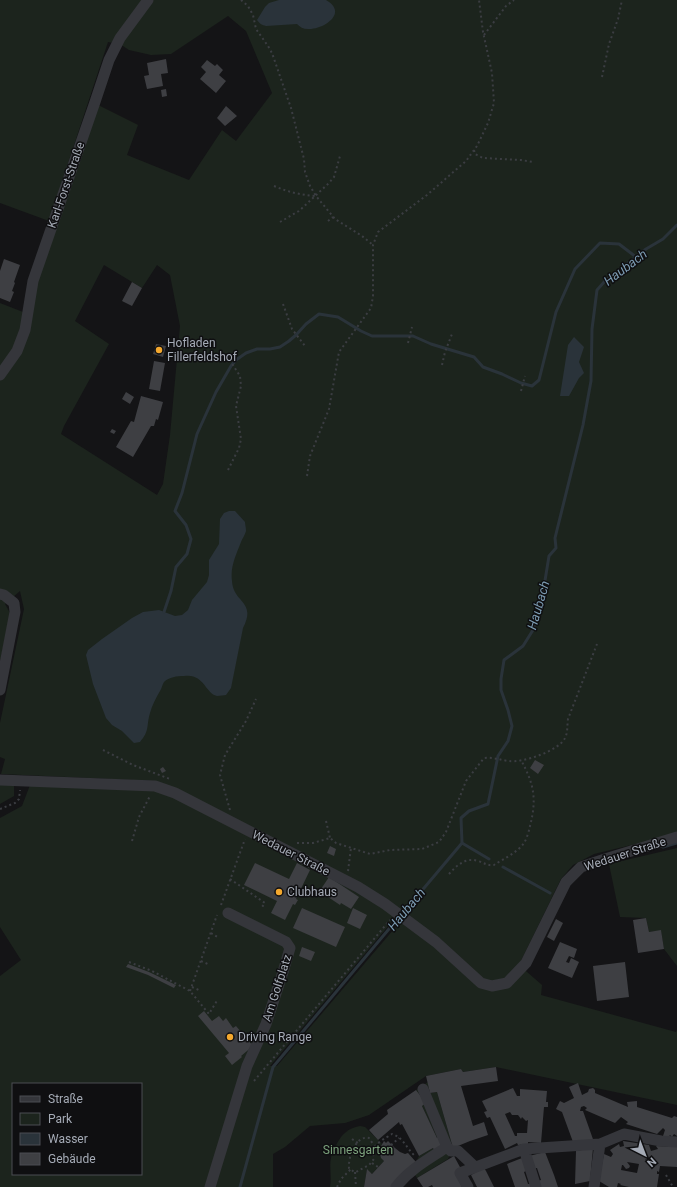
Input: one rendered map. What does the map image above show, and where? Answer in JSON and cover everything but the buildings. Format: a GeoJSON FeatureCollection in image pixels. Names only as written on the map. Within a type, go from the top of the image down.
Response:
{"type":"FeatureCollection","features":[{"type":"Feature","properties":{"kind":"street","name":"Karl-Forst-Straße"},"geometry":{"type":"LineString","coordinates":[[0,375],[17,351],[25,330],[33,281],[109,60],[120,38],[148,0]]}},
{"type":"Feature","properties":{"kind":"street"},"geometry":{"type":"LineString","coordinates":[[0,594],[14,603],[15,612],[0,690]]}},
{"type":"Feature","properties":{"kind":"street","name":"Wedauer Straße"},"geometry":{"type":"LineString","coordinates":[[0,780],[155,786],[175,793],[363,890],[436,942],[481,983],[492,986],[507,983],[526,963],[566,882],[581,867],[605,858],[677,838]]}},
{"type":"Feature","properties":{"kind":"street","name":"Am Golfplatz"},"geometry":{"type":"LineString","coordinates":[[210,1187],[247,1066],[266,1024],[284,972],[290,948],[286,942],[228,913]]}},
{"type":"Feature","properties":{"kind":"street"},"geometry":{"type":"LineString","coordinates":[[423,1089],[450,1152],[458,1151],[474,1167]]}},
{"type":"Feature","properties":{"kind":"street"},"geometry":{"type":"LineString","coordinates":[[468,1187],[460,1173],[524,1149],[600,1144],[624,1134],[661,1141],[677,1142]]}},
{"type":"Feature","properties":{"kind":"street"},"geometry":{"type":"LineString","coordinates":[[594,1187],[600,1144]]}},
{"type":"Feature","properties":{"kind":"street"},"geometry":{"type":"LineString","coordinates":[[396,1187],[408,1173],[447,1147]]}},
{"type":"Feature","properties":{"kind":"street"},"geometry":{"type":"LineString","coordinates":[[524,1149],[536,1187]]}},
{"type":"Feature","properties":{"kind":"path"},"geometry":{"type":"LineString","coordinates":[[241,0],[248,6],[253,15],[256,29],[272,53],[291,108],[304,159],[305,172],[310,186],[333,217],[373,245]]}},
{"type":"Feature","properties":{"kind":"path"},"geometry":{"type":"LineString","coordinates":[[307,476],[310,456],[329,409],[339,352],[371,308],[373,296],[373,245],[378,232],[450,176],[466,161],[474,150],[488,123],[494,103],[492,73],[484,35],[479,0]]}},
{"type":"Feature","properties":{"kind":"path"},"geometry":{"type":"LineString","coordinates":[[484,35],[506,6],[514,0]]}},
{"type":"Feature","properties":{"kind":"path"},"geometry":{"type":"LineString","coordinates":[[602,77],[609,44],[618,19],[622,0]]}},
{"type":"Feature","properties":{"kind":"path"},"geometry":{"type":"LineString","coordinates":[[474,150],[475,154],[483,158],[533,162]]}},
{"type":"Feature","properties":{"kind":"path"},"geometry":{"type":"LineString","coordinates":[[280,222],[299,211],[334,177],[340,156]]}},
{"type":"Feature","properties":{"kind":"path"},"geometry":{"type":"LineString","coordinates":[[274,186],[301,195],[316,196]]}},
{"type":"Feature","properties":{"kind":"path"},"geometry":{"type":"LineString","coordinates":[[328,220],[333,217]]}},
{"type":"Feature","properties":{"kind":"path"},"geometry":{"type":"LineString","coordinates":[[282,304],[292,329],[305,346]]}},
{"type":"Feature","properties":{"kind":"path"},"geometry":{"type":"LineString","coordinates":[[408,342],[412,326]]}},
{"type":"Feature","properties":{"kind":"path"},"geometry":{"type":"LineString","coordinates":[[442,364],[452,334]]}},
{"type":"Feature","properties":{"kind":"path"},"geometry":{"type":"LineString","coordinates":[[228,470],[239,448],[241,439],[236,406],[241,386],[240,376],[229,359],[229,353]]}},
{"type":"Feature","properties":{"kind":"path"},"geometry":{"type":"LineString","coordinates":[[521,391],[525,376]]}},
{"type":"Feature","properties":{"kind":"path"},"geometry":{"type":"LineString","coordinates":[[326,821],[330,838],[336,843],[370,854],[390,850],[422,849],[439,842],[446,832],[466,781],[484,758],[509,761],[525,760],[556,748],[565,740],[568,719],[597,644]]}},
{"type":"Feature","properties":{"kind":"path"},"geometry":{"type":"LineString","coordinates":[[223,807],[230,811],[220,775],[225,755],[246,721],[256,699]]}},
{"type":"Feature","properties":{"kind":"path"},"geometry":{"type":"LineString","coordinates":[[103,750],[133,765],[174,781]]}},
{"type":"Feature","properties":{"kind":"path"},"geometry":{"type":"LineString","coordinates":[[449,874],[455,867],[467,860],[478,861],[489,866],[494,865],[517,850],[524,843],[531,821],[534,805],[534,790],[529,775],[521,760]]}},
{"type":"Feature","properties":{"kind":"path"},"geometry":{"type":"LineString","coordinates":[[0,809],[15,803],[19,799],[20,781]]}},
{"type":"Feature","properties":{"kind":"path"},"geometry":{"type":"LineString","coordinates":[[132,841],[139,818],[155,786]]}},
{"type":"Feature","properties":{"kind":"path"},"geometry":{"type":"LineString","coordinates":[[291,842],[297,844],[313,843],[330,838]]}},
{"type":"Feature","properties":{"kind":"path"},"geometry":{"type":"LineString","coordinates":[[347,882],[350,848]]}},
{"type":"Feature","properties":{"kind":"path"},"geometry":{"type":"LineString","coordinates":[[230,879],[265,903],[262,907]]}},
{"type":"Feature","properties":{"kind":"path"},"geometry":{"type":"LineString","coordinates":[[252,1083],[400,915]]}},
{"type":"Feature","properties":{"kind":"path"},"geometry":{"type":"LineString","coordinates":[[211,933],[219,938]]}},
{"type":"Feature","properties":{"kind":"path"},"geometry":{"type":"LineString","coordinates":[[201,961],[210,965]]}},
{"type":"Feature","properties":{"kind":"path"},"geometry":{"type":"LineString","coordinates":[[129,962],[152,971],[190,991],[209,1014],[218,999]]}},
{"type":"Feature","properties":{"kind":"path"},"geometry":{"type":"LineString","coordinates":[[192,987],[200,991]]}},
{"type":"Feature","properties":{"kind":"path"},"geometry":{"type":"LineString","coordinates":[[356,1172],[366,1168],[372,1163],[374,1159],[373,1152],[377,1144],[392,1134],[397,1136],[422,1163]]}},
{"type":"Feature","properties":{"kind":"path"},"geometry":{"type":"LineString","coordinates":[[356,1172],[349,1166],[350,1156],[358,1143],[366,1137],[372,1141],[375,1147]]}},
{"type":"Feature","properties":{"kind":"path"},"geometry":{"type":"LineString","coordinates":[[391,1144],[399,1138]]}},
{"type":"Feature","properties":{"kind":"path"},"geometry":{"type":"LineString","coordinates":[[352,1139],[358,1143]]}},
{"type":"Feature","properties":{"kind":"path"},"geometry":{"type":"LineString","coordinates":[[372,1163],[378,1167]]}},
{"type":"Feature","properties":{"kind":"path"},"geometry":{"type":"LineString","coordinates":[[337,1187],[341,1179],[351,1169]]}},
{"type":"Feature","properties":{"kind":"path"},"geometry":{"type":"LineString","coordinates":[[356,1172],[356,1187]]}},
{"type":"Feature","properties":{"kind":"path"},"geometry":{"type":"LineString","coordinates":[[666,1175],[673,1187]]}},
{"type":"Feature","properties":{"kind":"green space"},"geometry":{"type":"Polygon","coordinates":[[[0,0],[677,0],[677,834],[594,854],[573,865],[561,879],[519,965],[542,985],[541,995],[676,1032],[677,1030],[677,1105],[496,1067],[463,1072],[461,1069],[426,1076],[369,1115],[345,1123],[310,1126],[285,1147],[273,1154],[273,1187],[0,1187],[0,976],[21,960],[0,927],[0,818],[22,806],[30,785],[155,781],[1,774],[5,759],[0,757],[0,723],[24,609],[20,591],[5,604],[10,613],[0,663],[0,303],[23,312],[37,278],[98,105],[138,125],[127,155],[189,180],[222,130],[236,141],[272,93],[246,31],[228,16],[171,54],[151,55],[129,50],[120,44],[108,42],[49,221],[0,203],[0,0]],[[104,265],[75,321],[109,344],[61,434],[157,495],[163,484],[170,435],[180,326],[170,275],[157,265],[142,288],[104,265]],[[401,911],[270,1066],[277,1066],[406,915],[401,911]]]}},
{"type":"Feature","properties":{"kind":"green space"},"geometry":{"type":"Polygon","coordinates":[[[0,783],[14,784],[14,796],[0,804],[0,783]]]}},
{"type":"Feature","properties":{"kind":"green space"},"geometry":{"type":"Polygon","coordinates":[[[677,848],[677,966],[664,949],[661,931],[649,932],[646,918],[620,917],[609,864],[677,848]]]}},
{"type":"Feature","properties":{"kind":"green space"},"geometry":{"type":"Polygon","coordinates":[[[428,1082],[430,1093],[437,1092],[453,1148],[448,1159],[417,1178],[410,1167],[416,1162],[419,1156],[433,1148],[434,1150],[439,1136],[437,1138],[422,1106],[425,1103],[416,1090],[428,1082]]]}},
{"type":"Feature","properties":{"kind":"green space","name":"Sinnesgarten"},"geometry":{"type":"Polygon","coordinates":[[[360,1126],[365,1127],[382,1144],[378,1151],[384,1161],[372,1174],[367,1170],[364,1187],[330,1187],[330,1161],[335,1148],[343,1135],[352,1128],[360,1126]]]}},
{"type":"Feature","properties":{"kind":"water"},"geometry":{"type":"Polygon","coordinates":[[[279,0],[326,0],[335,10],[334,15],[326,24],[314,29],[305,29],[297,24],[262,25],[257,20],[265,7],[269,3],[279,0]]]}},
{"type":"Feature","properties":{"kind":"water"},"geometry":{"type":"Polygon","coordinates":[[[574,337],[584,347],[579,362],[584,373],[579,378],[569,396],[560,396],[568,345],[574,337]]]}},
{"type":"Feature","properties":{"kind":"water"},"geometry":{"type":"Polygon","coordinates":[[[235,511],[245,522],[246,531],[234,561],[232,581],[233,588],[246,607],[247,612],[247,619],[243,628],[231,688],[226,695],[217,696],[213,694],[196,677],[181,676],[168,679],[164,682],[153,704],[145,734],[140,742],[134,743],[122,731],[112,725],[106,718],[93,684],[86,655],[88,650],[132,618],[143,612],[159,610],[175,616],[182,615],[188,610],[192,600],[207,582],[209,575],[209,560],[219,544],[220,519],[224,513],[235,511]]]}},
{"type":"Feature","properties":{"kind":"waterway","name":"Haubach"},"geometry":{"type":"LineString","coordinates":[[403,913],[462,843],[461,818],[469,811],[488,804],[498,756],[508,741],[512,726],[501,690],[504,660],[523,646],[533,630],[542,599],[549,556],[556,548],[555,538],[583,425],[591,381],[592,329],[597,290],[605,281],[646,249],[663,239],[677,225]]}},
{"type":"Feature","properties":{"kind":"waterway"},"geometry":{"type":"LineString","coordinates":[[164,612],[171,591],[176,567],[187,554],[191,539],[186,525],[175,511],[182,493],[197,434],[216,392],[236,360],[246,353],[257,349],[280,347],[289,341],[306,324],[319,314],[338,317],[372,336],[413,336],[431,344],[474,357],[483,367],[532,386],[539,380],[556,312],[575,269],[600,243],[619,244],[636,257]]}},
{"type":"Feature","properties":{"kind":"waterway"},"geometry":{"type":"LineString","coordinates":[[462,843],[489,859]]}},
{"type":"Feature","properties":{"kind":"waterway"},"geometry":{"type":"LineString","coordinates":[[663,847],[677,843]]}},
{"type":"Feature","properties":{"kind":"waterway"},"geometry":{"type":"LineString","coordinates":[[503,867],[550,893]]}},
{"type":"Feature","properties":{"kind":"waterway","name":"Haubach"},"geometry":{"type":"LineString","coordinates":[[240,1187],[273,1067],[399,917]]}},
{"type":"Feature","properties":{"kind":"place","name":"Hofladen Fillerfeldshof"},"geometry":{"type":"Point","coordinates":[159,350]}},
{"type":"Feature","properties":{"kind":"place","name":"Clubhaus"},"geometry":{"type":"Point","coordinates":[279,892]}},
{"type":"Feature","properties":{"kind":"place","name":"Driving Range"},"geometry":{"type":"Point","coordinates":[230,1037]}}]}
